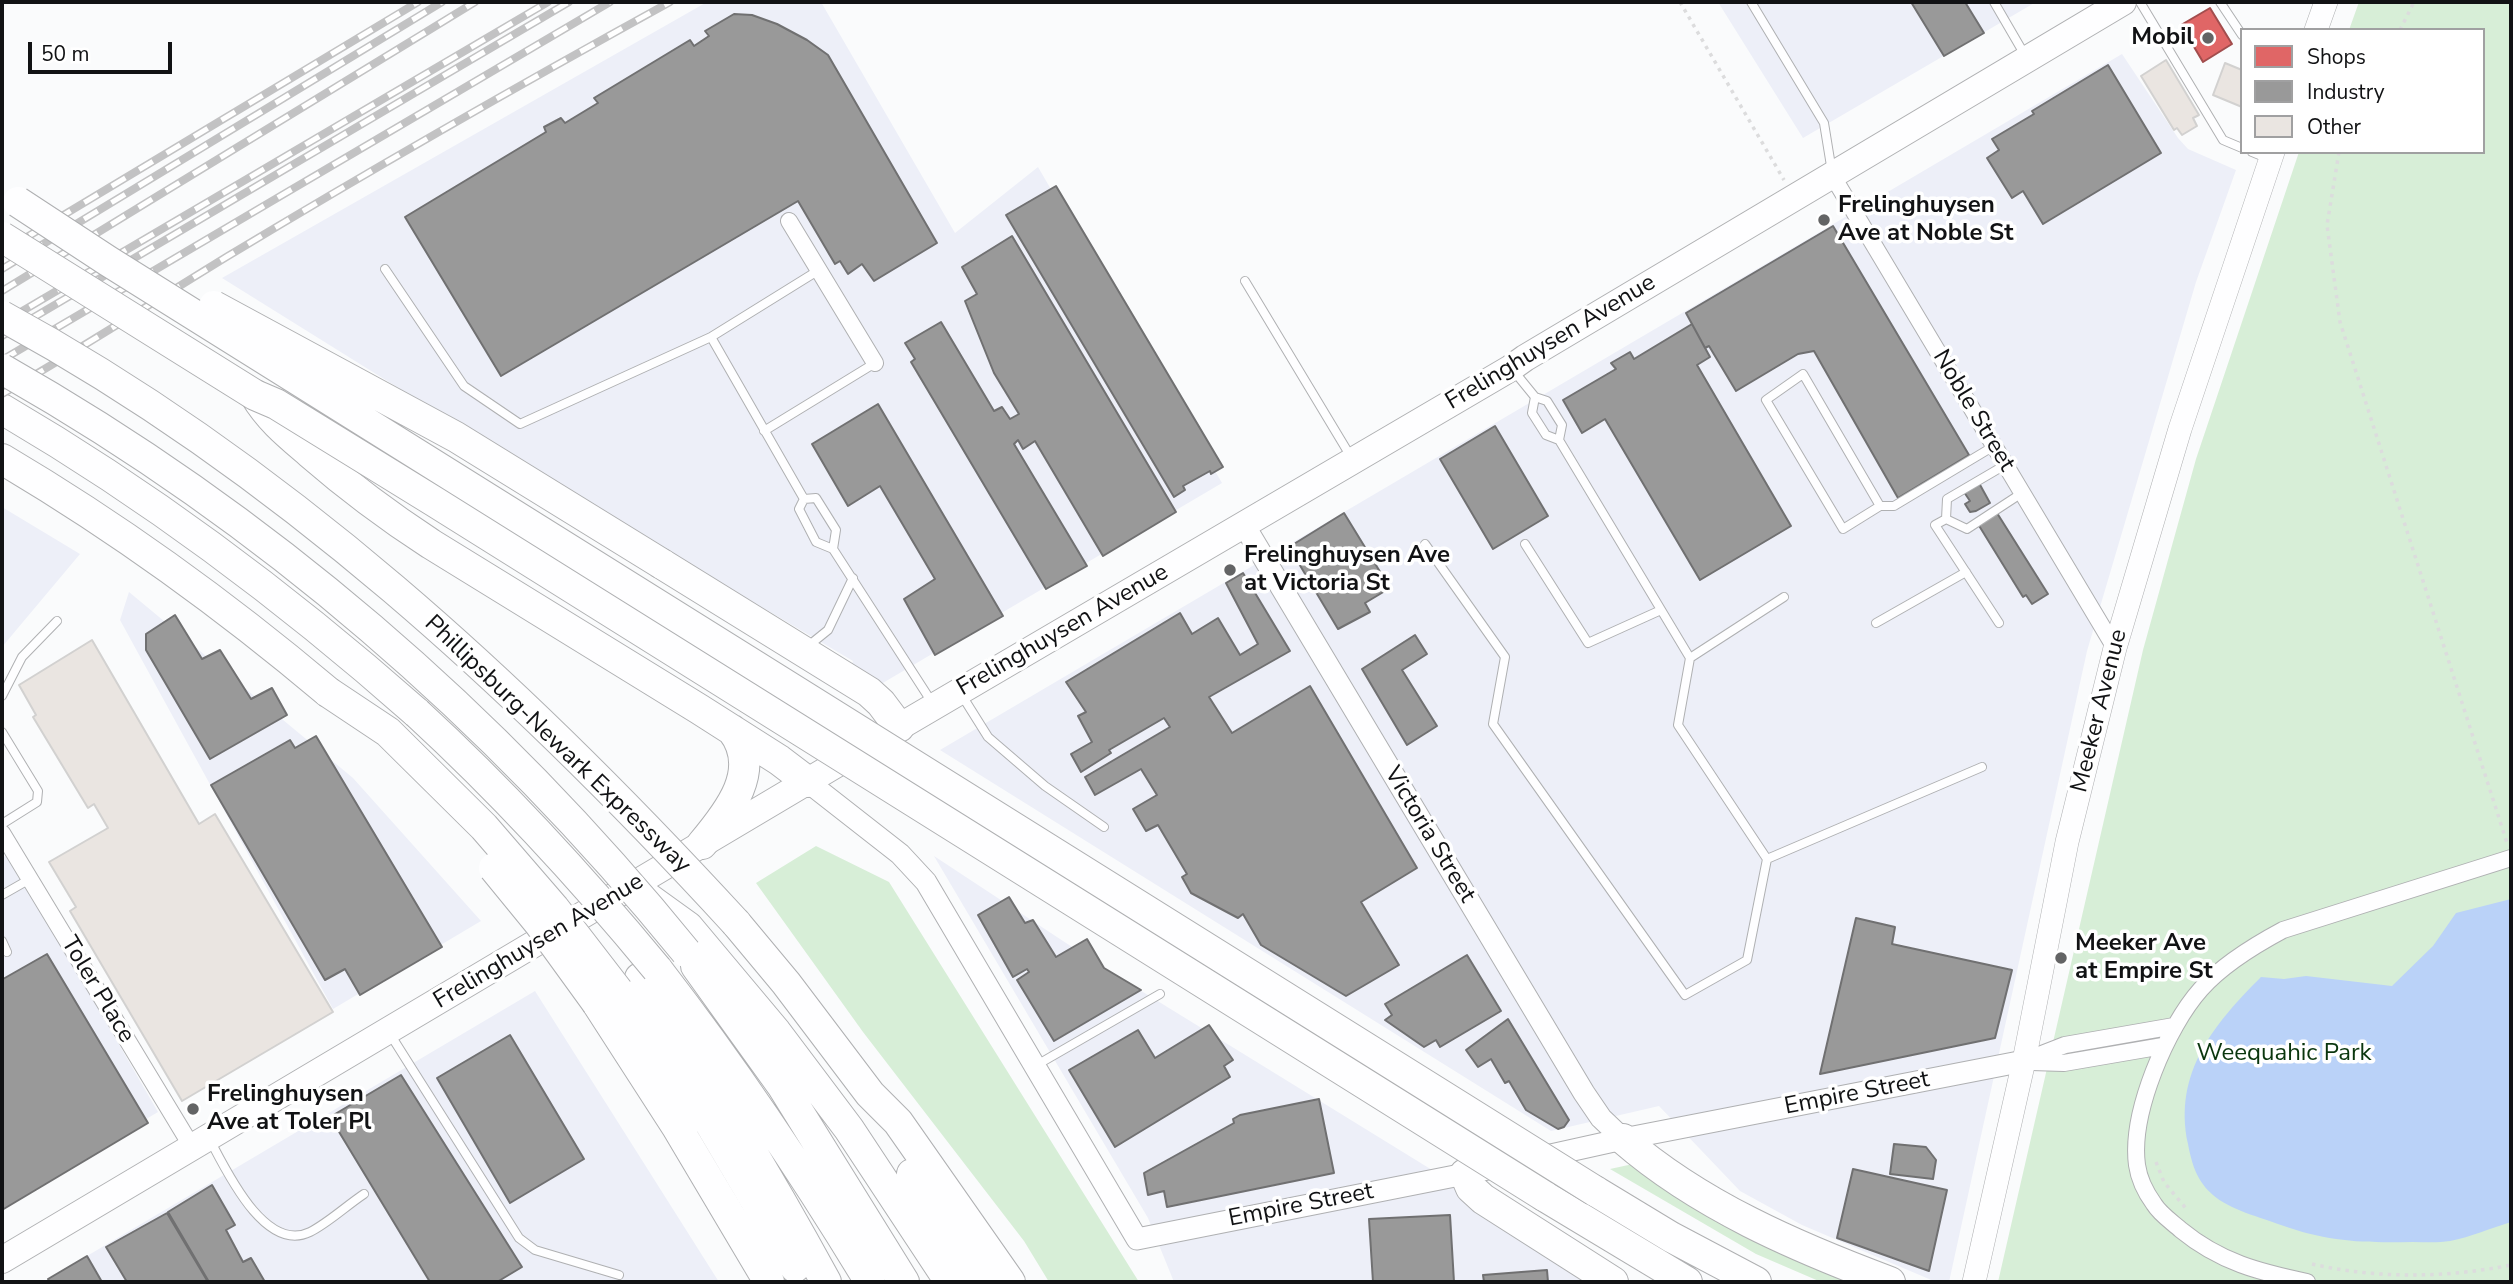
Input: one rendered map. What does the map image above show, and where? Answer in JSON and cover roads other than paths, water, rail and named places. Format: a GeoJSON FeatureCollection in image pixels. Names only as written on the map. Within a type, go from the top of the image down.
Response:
{"type":"FeatureCollection","features":[{"type":"Feature","properties":{"kind":"highway"},"geometry":{"type":"LineString","coordinates":[[10,196],[456,437],[869,692],[899,727]]}},
{"type":"Feature","properties":{"kind":"highway"},"geometry":{"type":"LineString","coordinates":[[10,196],[143,283],[1595,1191],[1671,1237],[1756,1282]]}},
{"type":"Feature","properties":{"kind":"highway"},"geometry":{"type":"LineString","coordinates":[[2,237],[255,395],[276,404],[435,502],[1544,1196],[1687,1282]]}},
{"type":"Feature","properties":{"kind":"highway","name":"Phillipsburg-Newark Expressway"},"geometry":{"type":"LineString","coordinates":[[2,316],[93,370],[276,495],[458,646],[569,751],[669,851],[736,923],[786,983],[870,1094],[884,1130],[939,1219]]}},
{"type":"Feature","properties":{"kind":"highway","name":"Phillipsburg-Newark Expressway"},"geometry":{"type":"LineString","coordinates":[[2,369],[90,422],[197,493],[290,562],[363,621],[469,714],[542,787],[636,890],[693,947],[899,1272]]}},
{"type":"Feature","properties":{"kind":"highway"},"geometry":{"type":"LineString","coordinates":[[255,395],[267,416],[390,517],[699,709],[808,782]]}},
{"type":"Feature","properties":{"kind":"highway"},"geometry":{"type":"LineString","coordinates":[[2,409],[199,537],[310,621],[417,713],[604,930],[703,1170],[769,1282]]}},
{"type":"Feature","properties":{"kind":"highway"},"geometry":{"type":"LineString","coordinates":[[2,458],[174,571],[328,692],[388,732],[461,803],[628,985],[736,1123],[826,1282]]}},
{"type":"Feature","properties":{"kind":"highway"},"geometry":{"type":"LineString","coordinates":[[702,844],[732,804],[744,774],[746,764],[742,746],[732,730]]}},
{"type":"Feature","properties":{"kind":"highway"},"geometry":{"type":"LineString","coordinates":[[693,947],[776,1032],[821,1090],[939,1219],[1010,1282]]}},
{"type":"Feature","properties":{"kind":"highway"},"geometry":{"type":"LineString","coordinates":[[628,985],[675,1070],[729,1153],[804,1282]]}},
{"type":"Feature","properties":{"kind":"highway"},"geometry":{"type":"LineString","coordinates":[[628,985],[741,1081],[870,1282]]}},
{"type":"Feature","properties":{"kind":"highway"},"geometry":{"type":"LineString","coordinates":[[1623,1139],[1670,1176],[1712,1201],[1808,1248],[1890,1282]]}},
{"type":"Feature","properties":{"kind":"highway"},"geometry":{"type":"LineString","coordinates":[[1465,1174],[1471,1188],[1483,1199],[1614,1282]]}},
{"type":"Feature","properties":{"kind":"highway"},"geometry":{"type":"LineString","coordinates":[[939,1219],[950,1282]]}},
{"type":"Feature","properties":{"kind":"highway"},"geometry":{"type":"LineString","coordinates":[[939,1219],[981,1282]]}},
{"type":"Feature","properties":{"kind":"main road","name":"Frelinghuysen Avenue"},"geometry":{"type":"LineString","coordinates":[[2,1260],[899,727],[1511,368],[2027,58],[2126,2]]}},
{"type":"Feature","properties":{"kind":"main road"},"geometry":{"type":"LineString","coordinates":[[2317,28],[2326,2]]}},
{"type":"Feature","properties":{"kind":"main road","name":"Meeker Avenue"},"geometry":{"type":"LineString","coordinates":[[1974,1282],[2024,1061],[2067,842],[2115,648],[2265,155]]}},
{"type":"Feature","properties":{"kind":"street","name":"Noble Street"},"geometry":{"type":"LineString","coordinates":[[1832,174],[2115,648]]}},
{"type":"Feature","properties":{"kind":"street"},"geometry":{"type":"LineString","coordinates":[[789,221],[875,363]]}},
{"type":"Feature","properties":{"kind":"street","name":"Victoria Street"},"geometry":{"type":"LineString","coordinates":[[1244,524],[1584,1093],[1601,1118],[1623,1139]]}},
{"type":"Feature","properties":{"kind":"street","name":"Empire Street"},"geometry":{"type":"LineString","coordinates":[[808,782],[900,854],[920,873],[1137,1238],[2024,1061]]}},
{"type":"Feature","properties":{"kind":"street","name":"Toler Place"},"geometry":{"type":"LineString","coordinates":[[2,833],[200,1143]]}},
{"type":"Feature","properties":{"kind":"street"},"geometry":{"type":"LineString","coordinates":[[2307,1282],[2227,1261],[2199,1244],[2155,1206],[2143,1185],[2137,1165],[2137,1146],[2143,1108],[2163,1046],[2202,988],[2255,945],[2283,930],[2511,857]]}},
{"type":"Feature","properties":{"kind":"street"},"geometry":{"type":"LineString","coordinates":[[2024,1061],[2066,1045],[2174,1026]]}},
{"type":"Feature","properties":{"kind":"street"},"geometry":{"type":"LineString","coordinates":[[2024,1061],[2064,1063],[2163,1046]]}},
{"type":"Feature","properties":{"kind":"lane"},"geometry":{"type":"LineString","coordinates":[[1751,2],[1824,123],[1832,174]]}},
{"type":"Feature","properties":{"kind":"lane"},"geometry":{"type":"LineString","coordinates":[[1994,2],[2027,58]]}},
{"type":"Feature","properties":{"kind":"lane"},"geometry":{"type":"LineString","coordinates":[[2126,2],[2223,140],[2240,147]]}},
{"type":"Feature","properties":{"kind":"lane"},"geometry":{"type":"LineString","coordinates":[[2220,2],[2240,32]]}},
{"type":"Feature","properties":{"kind":"lane"},"geometry":{"type":"LineString","coordinates":[[385,269],[464,386],[520,424],[711,337],[819,270]]}},
{"type":"Feature","properties":{"kind":"lane"},"geometry":{"type":"LineString","coordinates":[[1245,281],[1352,460]]}},
{"type":"Feature","properties":{"kind":"lane"},"geometry":{"type":"LineString","coordinates":[[711,337],[804,499]]}},
{"type":"Feature","properties":{"kind":"lane"},"geometry":{"type":"LineString","coordinates":[[764,430],[875,363]]}},
{"type":"Feature","properties":{"kind":"lane"},"geometry":{"type":"LineString","coordinates":[[1511,368],[1535,397],[1548,401],[1562,425],[1559,440]]}},
{"type":"Feature","properties":{"kind":"lane"},"geometry":{"type":"LineString","coordinates":[[1880,506],[1803,374],[1766,400],[1843,529],[1880,506],[1895,506],[1994,446]]}},
{"type":"Feature","properties":{"kind":"lane"},"geometry":{"type":"LineString","coordinates":[[1425,544],[1504,657],[1493,724],[1685,995],[1746,960],[1767,859],[1678,725],[1690,658],[1559,440],[1546,435],[1532,413],[1535,397]]}},
{"type":"Feature","properties":{"kind":"lane"},"geometry":{"type":"LineString","coordinates":[[1946,519],[1947,499],[2006,465]]}},
{"type":"Feature","properties":{"kind":"lane"},"geometry":{"type":"LineString","coordinates":[[1946,519],[1967,528],[2022,493]]}},
{"type":"Feature","properties":{"kind":"lane"},"geometry":{"type":"LineString","coordinates":[[804,499],[816,498],[836,530],[833,549]]}},
{"type":"Feature","properties":{"kind":"lane"},"geometry":{"type":"LineString","coordinates":[[804,499],[799,509],[816,542],[833,549],[935,706]]}},
{"type":"Feature","properties":{"kind":"lane"},"geometry":{"type":"LineString","coordinates":[[1946,519],[1935,525],[1999,622]]}},
{"type":"Feature","properties":{"kind":"lane"},"geometry":{"type":"LineString","coordinates":[[1525,544],[1588,643],[1661,610]]}},
{"type":"Feature","properties":{"kind":"lane"},"geometry":{"type":"LineString","coordinates":[[1876,623],[1966,572]]}},
{"type":"Feature","properties":{"kind":"lane"},"geometry":{"type":"LineString","coordinates":[[803,650],[828,630],[853,578]]}},
{"type":"Feature","properties":{"kind":"lane"},"geometry":{"type":"LineString","coordinates":[[1690,658],[1784,597]]}},
{"type":"Feature","properties":{"kind":"lane"},"geometry":{"type":"LineString","coordinates":[[2,696],[22,657],[57,621]]}},
{"type":"Feature","properties":{"kind":"lane"},"geometry":{"type":"LineString","coordinates":[[960,691],[989,737],[1045,786],[1104,827]]}},
{"type":"Feature","properties":{"kind":"lane"},"geometry":{"type":"LineString","coordinates":[[2,732],[37,791],[37,802],[2,824]]}},
{"type":"Feature","properties":{"kind":"lane"},"geometry":{"type":"LineString","coordinates":[[1767,859],[1982,767]]}},
{"type":"Feature","properties":{"kind":"lane"},"geometry":{"type":"LineString","coordinates":[[2,895],[30,879]]}},
{"type":"Feature","properties":{"kind":"lane"},"geometry":{"type":"LineString","coordinates":[[2,941],[7,952]]}},
{"type":"Feature","properties":{"kind":"lane"},"geometry":{"type":"LineString","coordinates":[[1035,1066],[1160,994]]}},
{"type":"Feature","properties":{"kind":"lane"},"geometry":{"type":"LineString","coordinates":[[388,1031],[519,1238],[535,1250],[619,1275]]}},
{"type":"Feature","properties":{"kind":"lane"},"geometry":{"type":"LineString","coordinates":[[200,1143],[230,1177],[264,1224],[285,1235],[308,1233],[363,1194]]}},
{"type":"Feature","properties":{"kind":"water"},"geometry":{"type":"Polygon","coordinates":[[[2511,899],[2511,1222],[2445,1242],[2346,1240],[2298,1231],[2255,1216],[2227,1205],[2207,1190],[2196,1172],[2190,1152],[2185,1118],[2186,1095],[2192,1072],[2213,1032],[2261,977],[2284,979],[2306,976],[2392,986],[2433,946],[2456,913],[2511,899]]]}},
{"type":"Feature","properties":{"kind":"railway"},"geometry":{"type":"LineString","coordinates":[[2,252],[418,2]]}},
{"type":"Feature","properties":{"kind":"railway"},"geometry":{"type":"LineString","coordinates":[[2,269],[442,2]]}},
{"type":"Feature","properties":{"kind":"railway"},"geometry":{"type":"LineString","coordinates":[[2,291],[475,2]]}},
{"type":"Feature","properties":{"kind":"railway"},"geometry":{"type":"LineString","coordinates":[[2,323],[548,2]]}},
{"type":"Feature","properties":{"kind":"railway"},"geometry":{"type":"LineString","coordinates":[[2,336],[569,2]]}},
{"type":"Feature","properties":{"kind":"railway"},"geometry":{"type":"LineString","coordinates":[[2,360],[610,2]]}},
{"type":"Feature","properties":{"kind":"railway"},"geometry":{"type":"LineString","coordinates":[[2,394],[338,191],[670,2]]}},
{"type":"Feature","properties":{"kind":"place","name":"Mobil"},"geometry":{"type":"Point","coordinates":[2208,38]}},
{"type":"Feature","properties":{"kind":"place","name":"Frelinghuysen Ave at Noble St"},"geometry":{"type":"Point","coordinates":[1824,220]}},
{"type":"Feature","properties":{"kind":"place","name":"Frelinghuysen Ave at Victoria St"},"geometry":{"type":"Point","coordinates":[1230,570]}},
{"type":"Feature","properties":{"kind":"place","name":"Meeker Ave at Empire St"},"geometry":{"type":"Point","coordinates":[2061,958]}},
{"type":"Feature","properties":{"kind":"place","name":"Frelinghuysen Ave at Toler Pl"},"geometry":{"type":"Point","coordinates":[193,1109]}},
{"type":"Feature","properties":{"kind":"park label","name":"Weequahic Park"},"geometry":{"type":"Point","coordinates":[2284,1054]}}]}
